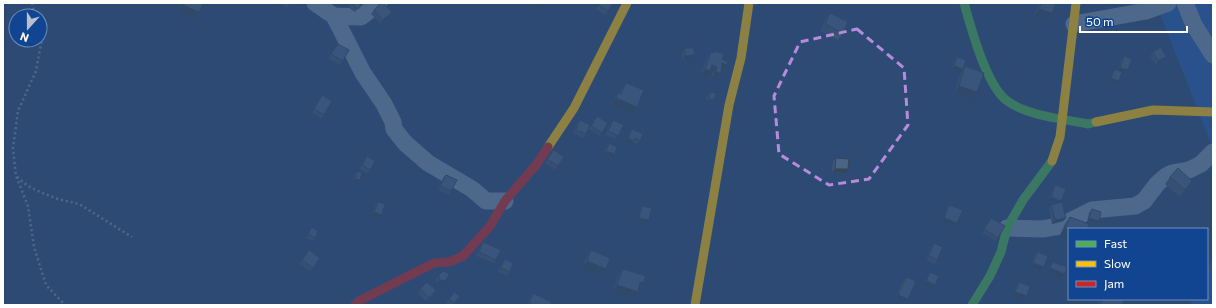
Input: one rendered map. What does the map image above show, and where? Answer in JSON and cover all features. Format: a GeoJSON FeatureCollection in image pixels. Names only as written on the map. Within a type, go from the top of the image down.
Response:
{"type":"FeatureCollection","features":[{"type":"Feature","properties":{"kind":"street"},"geometry":{"type":"LineString","coordinates":[[315,3],[334,16],[363,73],[384,104],[393,122],[394,129],[404,144],[428,163],[472,189],[486,201],[505,201]]}},
{"type":"Feature","properties":{"kind":"street"},"geometry":{"type":"LineString","coordinates":[[334,16],[361,17],[379,3]]}},
{"type":"Feature","properties":{"kind":"street"},"geometry":{"type":"LineString","coordinates":[[355,305],[359,301],[434,263],[448,262],[463,256],[490,226],[505,201],[536,165],[574,108],[597,59],[627,3]]}},
{"type":"Feature","properties":{"kind":"street"},"geometry":{"type":"LineString","coordinates":[[695,305],[729,105],[741,58],[749,3]]}},
{"type":"Feature","properties":{"kind":"street"},"geometry":{"type":"LineString","coordinates":[[964,3],[980,55],[993,83],[1006,100],[1027,110],[1088,124],[1153,110],[1213,112]]}},
{"type":"Feature","properties":{"kind":"street"},"geometry":{"type":"LineString","coordinates":[[972,305],[990,276],[1001,252],[1006,228],[1022,200],[1054,158],[1060,137],[1076,3]]}},
{"type":"Feature","properties":{"kind":"street"},"geometry":{"type":"LineString","coordinates":[[1074,24],[1146,11],[1168,3]]}},
{"type":"Feature","properties":{"kind":"street"},"geometry":{"type":"LineString","coordinates":[[1185,3],[1194,25],[1213,55]]}},
{"type":"Feature","properties":{"kind":"street"},"geometry":{"type":"LineString","coordinates":[[1006,228],[1042,229],[1060,226],[1092,210],[1135,206],[1144,202],[1157,184],[1166,176],[1172,173],[1189,170],[1201,164],[1213,152]]}},
{"type":"Feature","properties":{"kind":"path"},"geometry":{"type":"LineString","coordinates":[[40,48],[36,71],[18,111],[13,148],[16,176],[28,206],[34,247],[46,285],[65,305]]}},
{"type":"Feature","properties":{"kind":"path"},"geometry":{"type":"LineString","coordinates":[[16,176],[28,186],[40,192],[58,199],[78,204],[132,237]]}},
{"type":"Feature","properties":{"kind":"highlighted area"},"geometry":{"type":"Polygon","coordinates":[[[857,29],[904,68],[908,125],[869,179],[829,185],[779,154],[774,96],[800,42],[857,29]]]}},
{"type":"Feature","properties":{"kind":"shaded area"},"geometry":{"type":"Polygon","coordinates":[[[1156,3],[1213,3],[1213,149],[1156,3]]]}},
{"type":"Feature","properties":{"kind":"shaded area"},"geometry":{"type":"Polygon","coordinates":[[[1213,258],[1213,305],[1190,305],[1192,300],[1208,300],[1208,268],[1213,258]]]}},
{"type":"Feature","properties":{"kind":"building"},"geometry":{"type":"Polygon","coordinates":[[[184,3],[203,3],[199,12],[183,5],[184,3]]]}},
{"type":"Feature","properties":{"kind":"building"},"geometry":{"type":"Polygon","coordinates":[[[351,3],[360,3],[361,4],[358,9],[351,3]]]}},
{"type":"Feature","properties":{"kind":"building"},"geometry":{"type":"Polygon","coordinates":[[[381,3],[383,3],[392,12],[383,20],[374,10],[381,3]]]}},
{"type":"Feature","properties":{"kind":"building"},"geometry":{"type":"Polygon","coordinates":[[[601,3],[613,3],[608,11],[599,5],[601,3]]]}},
{"type":"Feature","properties":{"kind":"building"},"geometry":{"type":"Polygon","coordinates":[[[1041,3],[1056,3],[1052,13],[1039,9],[1041,3]]]}},
{"type":"Feature","properties":{"kind":"building"},"geometry":{"type":"Polygon","coordinates":[[[830,13],[848,22],[843,33],[825,24],[830,13]]]}},
{"type":"Feature","properties":{"kind":"building"},"geometry":{"type":"Polygon","coordinates":[[[338,44],[349,50],[343,61],[331,54],[338,44]]]}},
{"type":"Feature","properties":{"kind":"building"},"geometry":{"type":"Polygon","coordinates":[[[1161,47],[1166,57],[1158,61],[1153,52],[1161,47]]]}},
{"type":"Feature","properties":{"kind":"building"},"geometry":{"type":"Polygon","coordinates":[[[685,48],[694,48],[694,55],[685,56],[685,48]]]}},
{"type":"Feature","properties":{"kind":"building"},"geometry":{"type":"Polygon","coordinates":[[[715,51],[724,54],[722,59],[728,62],[727,65],[722,63],[721,74],[716,71],[717,67],[712,65],[710,71],[705,69],[711,52],[714,53],[715,51]]]}},
{"type":"Feature","properties":{"kind":"building"},"geometry":{"type":"Polygon","coordinates":[[[1124,56],[1132,59],[1128,70],[1120,68],[1124,56]]]}},
{"type":"Feature","properties":{"kind":"building"},"geometry":{"type":"Polygon","coordinates":[[[957,57],[966,60],[963,69],[954,66],[957,57]]]}},
{"type":"Feature","properties":{"kind":"building"},"geometry":{"type":"Polygon","coordinates":[[[965,66],[984,73],[977,92],[959,86],[965,66]]]}},
{"type":"Feature","properties":{"kind":"building"},"geometry":{"type":"Polygon","coordinates":[[[1115,69],[1122,72],[1119,81],[1111,78],[1115,69]]]}},
{"type":"Feature","properties":{"kind":"building"},"geometry":{"type":"Polygon","coordinates":[[[626,83],[644,90],[637,107],[616,98],[618,93],[621,94],[626,83]]]}},
{"type":"Feature","properties":{"kind":"building"},"geometry":{"type":"Polygon","coordinates":[[[710,92],[716,93],[714,100],[709,99],[710,92]]]}},
{"type":"Feature","properties":{"kind":"building"},"geometry":{"type":"Polygon","coordinates":[[[322,95],[332,101],[324,115],[314,109],[322,95]]]}},
{"type":"Feature","properties":{"kind":"building"},"geometry":{"type":"Polygon","coordinates":[[[597,116],[608,123],[602,133],[591,126],[597,116]]]}},
{"type":"Feature","properties":{"kind":"building"},"geometry":{"type":"Polygon","coordinates":[[[580,120],[590,125],[586,134],[576,130],[580,120]]]}},
{"type":"Feature","properties":{"kind":"building"},"geometry":{"type":"Polygon","coordinates":[[[613,120],[624,125],[618,136],[608,131],[613,120]]]}},
{"type":"Feature","properties":{"kind":"building"},"geometry":{"type":"Polygon","coordinates":[[[632,129],[643,134],[640,141],[635,138],[633,141],[628,138],[632,129]]]}},
{"type":"Feature","properties":{"kind":"building"},"geometry":{"type":"Polygon","coordinates":[[[609,143],[617,147],[615,154],[606,151],[609,143]]]}},
{"type":"Feature","properties":{"kind":"building"},"geometry":{"type":"Polygon","coordinates":[[[554,150],[564,157],[558,166],[547,159],[554,150]]]}},
{"type":"Feature","properties":{"kind":"building"},"geometry":{"type":"Polygon","coordinates":[[[367,156],[375,161],[370,170],[362,165],[367,156]]]}},
{"type":"Feature","properties":{"kind":"building"},"geometry":{"type":"Polygon","coordinates":[[[836,158],[849,159],[848,169],[835,169],[836,158]]]}},
{"type":"Feature","properties":{"kind":"building"},"geometry":{"type":"Polygon","coordinates":[[[1178,168],[1192,181],[1185,190],[1170,177],[1178,168]]]}},
{"type":"Feature","properties":{"kind":"building"},"geometry":{"type":"Polygon","coordinates":[[[357,171],[362,173],[360,180],[355,179],[357,171]]]}},
{"type":"Feature","properties":{"kind":"building"},"geometry":{"type":"Polygon","coordinates":[[[446,175],[457,180],[451,191],[440,186],[446,175]]]}},
{"type":"Feature","properties":{"kind":"building"},"geometry":{"type":"Polygon","coordinates":[[[1055,185],[1066,189],[1061,201],[1051,197],[1055,185]]]}},
{"type":"Feature","properties":{"kind":"building"},"geometry":{"type":"Polygon","coordinates":[[[378,202],[385,204],[382,215],[374,212],[378,202]]]}},
{"type":"Feature","properties":{"kind":"building"},"geometry":{"type":"Polygon","coordinates":[[[1062,202],[1066,218],[1055,220],[1051,205],[1062,202]]]}},
{"type":"Feature","properties":{"kind":"building"},"geometry":{"type":"Polygon","coordinates":[[[949,205],[963,210],[957,223],[944,218],[949,205]]]}},
{"type":"Feature","properties":{"kind":"building"},"geometry":{"type":"Polygon","coordinates":[[[642,206],[652,208],[649,220],[639,218],[642,206]]]}},
{"type":"Feature","properties":{"kind":"building"},"geometry":{"type":"Polygon","coordinates":[[[1092,209],[1101,212],[1099,221],[1089,218],[1092,209]]]}},
{"type":"Feature","properties":{"kind":"building"},"geometry":{"type":"Polygon","coordinates":[[[1070,217],[1089,224],[1087,228],[1068,228],[1068,230],[1065,228],[1070,217]]]}},
{"type":"Feature","properties":{"kind":"building"},"geometry":{"type":"Polygon","coordinates":[[[991,218],[1005,226],[998,238],[984,229],[991,218]]]}},
{"type":"Feature","properties":{"kind":"building"},"geometry":{"type":"Polygon","coordinates":[[[312,227],[318,231],[315,238],[308,234],[312,227]]]}},
{"type":"Feature","properties":{"kind":"building"},"geometry":{"type":"Polygon","coordinates":[[[483,242],[501,250],[496,260],[479,252],[483,242]]]}},
{"type":"Feature","properties":{"kind":"building"},"geometry":{"type":"Polygon","coordinates":[[[934,243],[943,247],[937,260],[929,256],[934,243]]]}},
{"type":"Feature","properties":{"kind":"building"},"geometry":{"type":"Polygon","coordinates":[[[309,250],[320,258],[313,268],[302,260],[309,250]]]}},
{"type":"Feature","properties":{"kind":"building"},"geometry":{"type":"Polygon","coordinates":[[[591,250],[610,258],[606,269],[587,261],[591,250]]]}},
{"type":"Feature","properties":{"kind":"building"},"geometry":{"type":"Polygon","coordinates":[[[1037,252],[1048,256],[1044,267],[1033,263],[1037,252]]]}},
{"type":"Feature","properties":{"kind":"building"},"geometry":{"type":"Polygon","coordinates":[[[505,259],[513,263],[510,272],[501,268],[505,259]]]}},
{"type":"Feature","properties":{"kind":"building"},"geometry":{"type":"Polygon","coordinates":[[[1052,262],[1067,267],[1065,274],[1050,268],[1052,262]]]}},
{"type":"Feature","properties":{"kind":"building"},"geometry":{"type":"Polygon","coordinates":[[[623,269],[646,276],[643,283],[640,282],[638,292],[617,285],[623,269]]]}},
{"type":"Feature","properties":{"kind":"building"},"geometry":{"type":"Polygon","coordinates":[[[443,271],[449,275],[445,281],[440,280],[439,277],[443,271]]]}},
{"type":"Feature","properties":{"kind":"building"},"geometry":{"type":"Polygon","coordinates":[[[930,272],[939,276],[935,285],[926,281],[930,272]]]}},
{"type":"Feature","properties":{"kind":"building"},"geometry":{"type":"Polygon","coordinates":[[[906,277],[916,281],[908,299],[898,295],[906,277]]]}},
{"type":"Feature","properties":{"kind":"building"},"geometry":{"type":"Polygon","coordinates":[[[427,282],[436,290],[429,298],[420,289],[427,282]]]}},
{"type":"Feature","properties":{"kind":"building"},"geometry":{"type":"Polygon","coordinates":[[[1019,282],[1030,286],[1027,296],[1015,292],[1019,282]]]}},
{"type":"Feature","properties":{"kind":"building"},"geometry":{"type":"Polygon","coordinates":[[[454,292],[460,296],[454,303],[449,299],[454,292]]]}},
{"type":"Feature","properties":{"kind":"building"},"geometry":{"type":"Polygon","coordinates":[[[533,293],[552,302],[550,305],[533,305],[529,303],[533,293]]]}},
{"type":"Feature","properties":{"kind":"building"},"geometry":{"type":"Polygon","coordinates":[[[1102,300],[1124,300],[1122,305],[1100,305],[1102,300]]]}},
{"type":"Feature","properties":{"kind":"traffic: fast"},"geometry":{"type":"LineString","coordinates":[[964,3],[975,40],[986,69],[992,82],[1006,100],[1024,110],[1046,116],[1088,124],[1096,122]]}},
{"type":"Feature","properties":{"kind":"traffic: fast"},"geometry":{"type":"LineString","coordinates":[[972,305],[990,276],[1001,252],[1007,228],[1023,200],[1052,161]]}},
{"type":"Feature","properties":{"kind":"traffic: slow"},"geometry":{"type":"LineString","coordinates":[[548,147],[574,108],[627,3]]}},
{"type":"Feature","properties":{"kind":"traffic: slow"},"geometry":{"type":"LineString","coordinates":[[695,305],[729,105],[741,58],[749,3]]}},
{"type":"Feature","properties":{"kind":"traffic: slow"},"geometry":{"type":"LineString","coordinates":[[1052,161],[1060,137],[1076,3]]}},
{"type":"Feature","properties":{"kind":"traffic: slow"},"geometry":{"type":"LineString","coordinates":[[1096,122],[1153,110],[1213,112]]}},
{"type":"Feature","properties":{"kind":"traffic: jam"},"geometry":{"type":"LineString","coordinates":[[355,305],[359,301],[434,263],[449,262],[463,256],[490,226],[505,201],[536,165],[548,147]]}}]}
